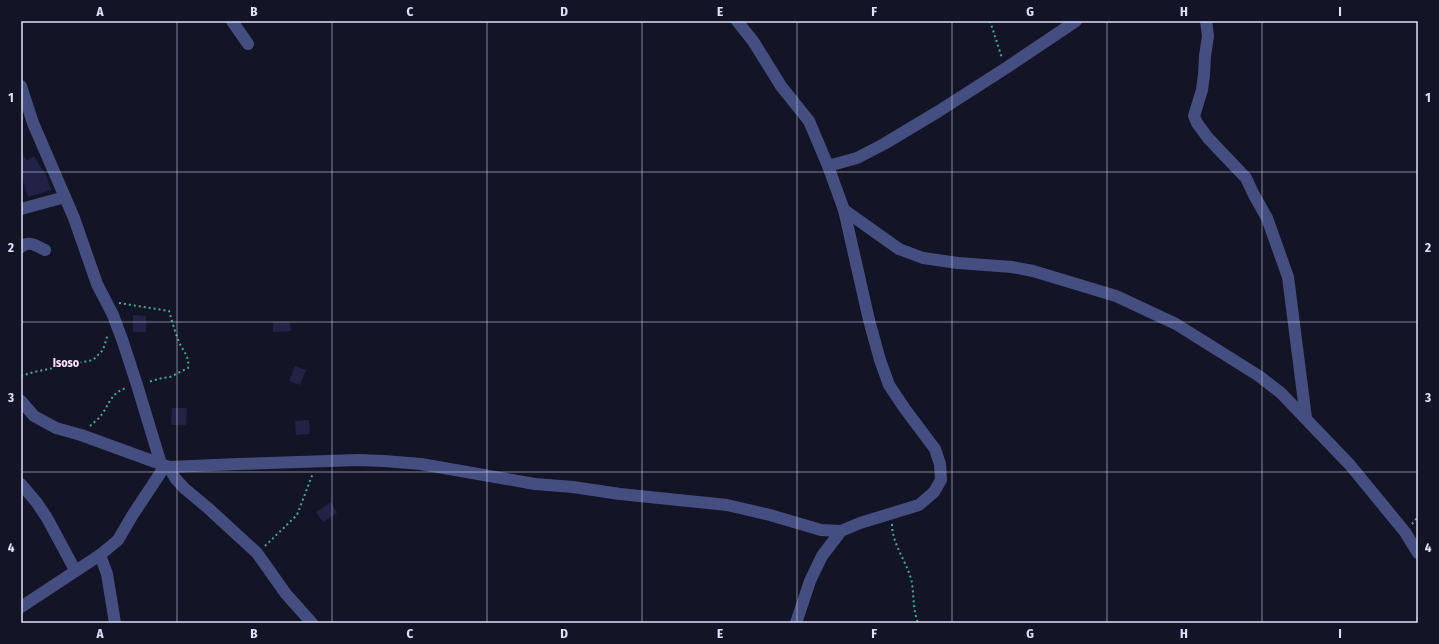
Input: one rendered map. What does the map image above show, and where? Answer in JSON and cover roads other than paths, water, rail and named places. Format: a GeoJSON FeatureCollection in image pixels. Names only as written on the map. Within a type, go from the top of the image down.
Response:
{"type":"FeatureCollection","features":[{"type":"Feature","properties":{"kind":"street"},"geometry":{"type":"LineString","coordinates":[[232,21],[248,44]]}},
{"type":"Feature","properties":{"kind":"street"},"geometry":{"type":"LineString","coordinates":[[21,401],[34,416],[56,428],[81,435],[165,466],[317,461],[384,461],[421,464],[535,484],[727,505],[770,515],[821,530],[841,531],[860,523],[894,514],[919,505],[934,492],[941,480],[940,464],[935,449],[889,385],[880,360],[869,320],[844,210],[828,166],[809,121],[781,86],[753,41],[738,21]]}},
{"type":"Feature","properties":{"kind":"street"},"geometry":{"type":"LineString","coordinates":[[828,166],[857,158],[884,144],[939,111],[1076,21]]}},
{"type":"Feature","properties":{"kind":"street"},"geometry":{"type":"LineString","coordinates":[[1206,21],[1208,36],[1204,75],[1202,90],[1194,116],[1197,124],[1208,138],[1246,178],[1267,218],[1275,237],[1288,277],[1306,418]]}},
{"type":"Feature","properties":{"kind":"street"},"geometry":{"type":"LineString","coordinates":[[21,86],[33,123],[74,218],[97,284],[110,310],[165,466],[184,488],[257,553],[286,594],[312,623]]}},
{"type":"Feature","properties":{"kind":"street"},"geometry":{"type":"LineString","coordinates":[[21,209],[65,197]]}},
{"type":"Feature","properties":{"kind":"street"},"geometry":{"type":"LineString","coordinates":[[844,210],[899,249],[923,258],[958,263],[1012,267],[1033,271],[1116,296],[1176,324],[1234,359],[1281,393],[1350,464],[1405,532],[1418,553]]}},
{"type":"Feature","properties":{"kind":"street"},"geometry":{"type":"LineString","coordinates":[[21,247],[29,243],[45,250]]}},
{"type":"Feature","properties":{"kind":"street"},"geometry":{"type":"LineString","coordinates":[[21,607],[75,570],[100,555],[118,540],[165,466]]}},
{"type":"Feature","properties":{"kind":"street"},"geometry":{"type":"LineString","coordinates":[[21,484],[47,518],[75,570]]}},
{"type":"Feature","properties":{"kind":"street"},"geometry":{"type":"LineString","coordinates":[[796,623],[810,581],[822,556],[841,531]]}},
{"type":"Feature","properties":{"kind":"street"},"geometry":{"type":"LineString","coordinates":[[100,555],[107,574],[115,623]]}},
{"type":"Feature","properties":{"kind":"district","name":"Isoso"},"geometry":{"type":"Point","coordinates":[66,363]}}]}
